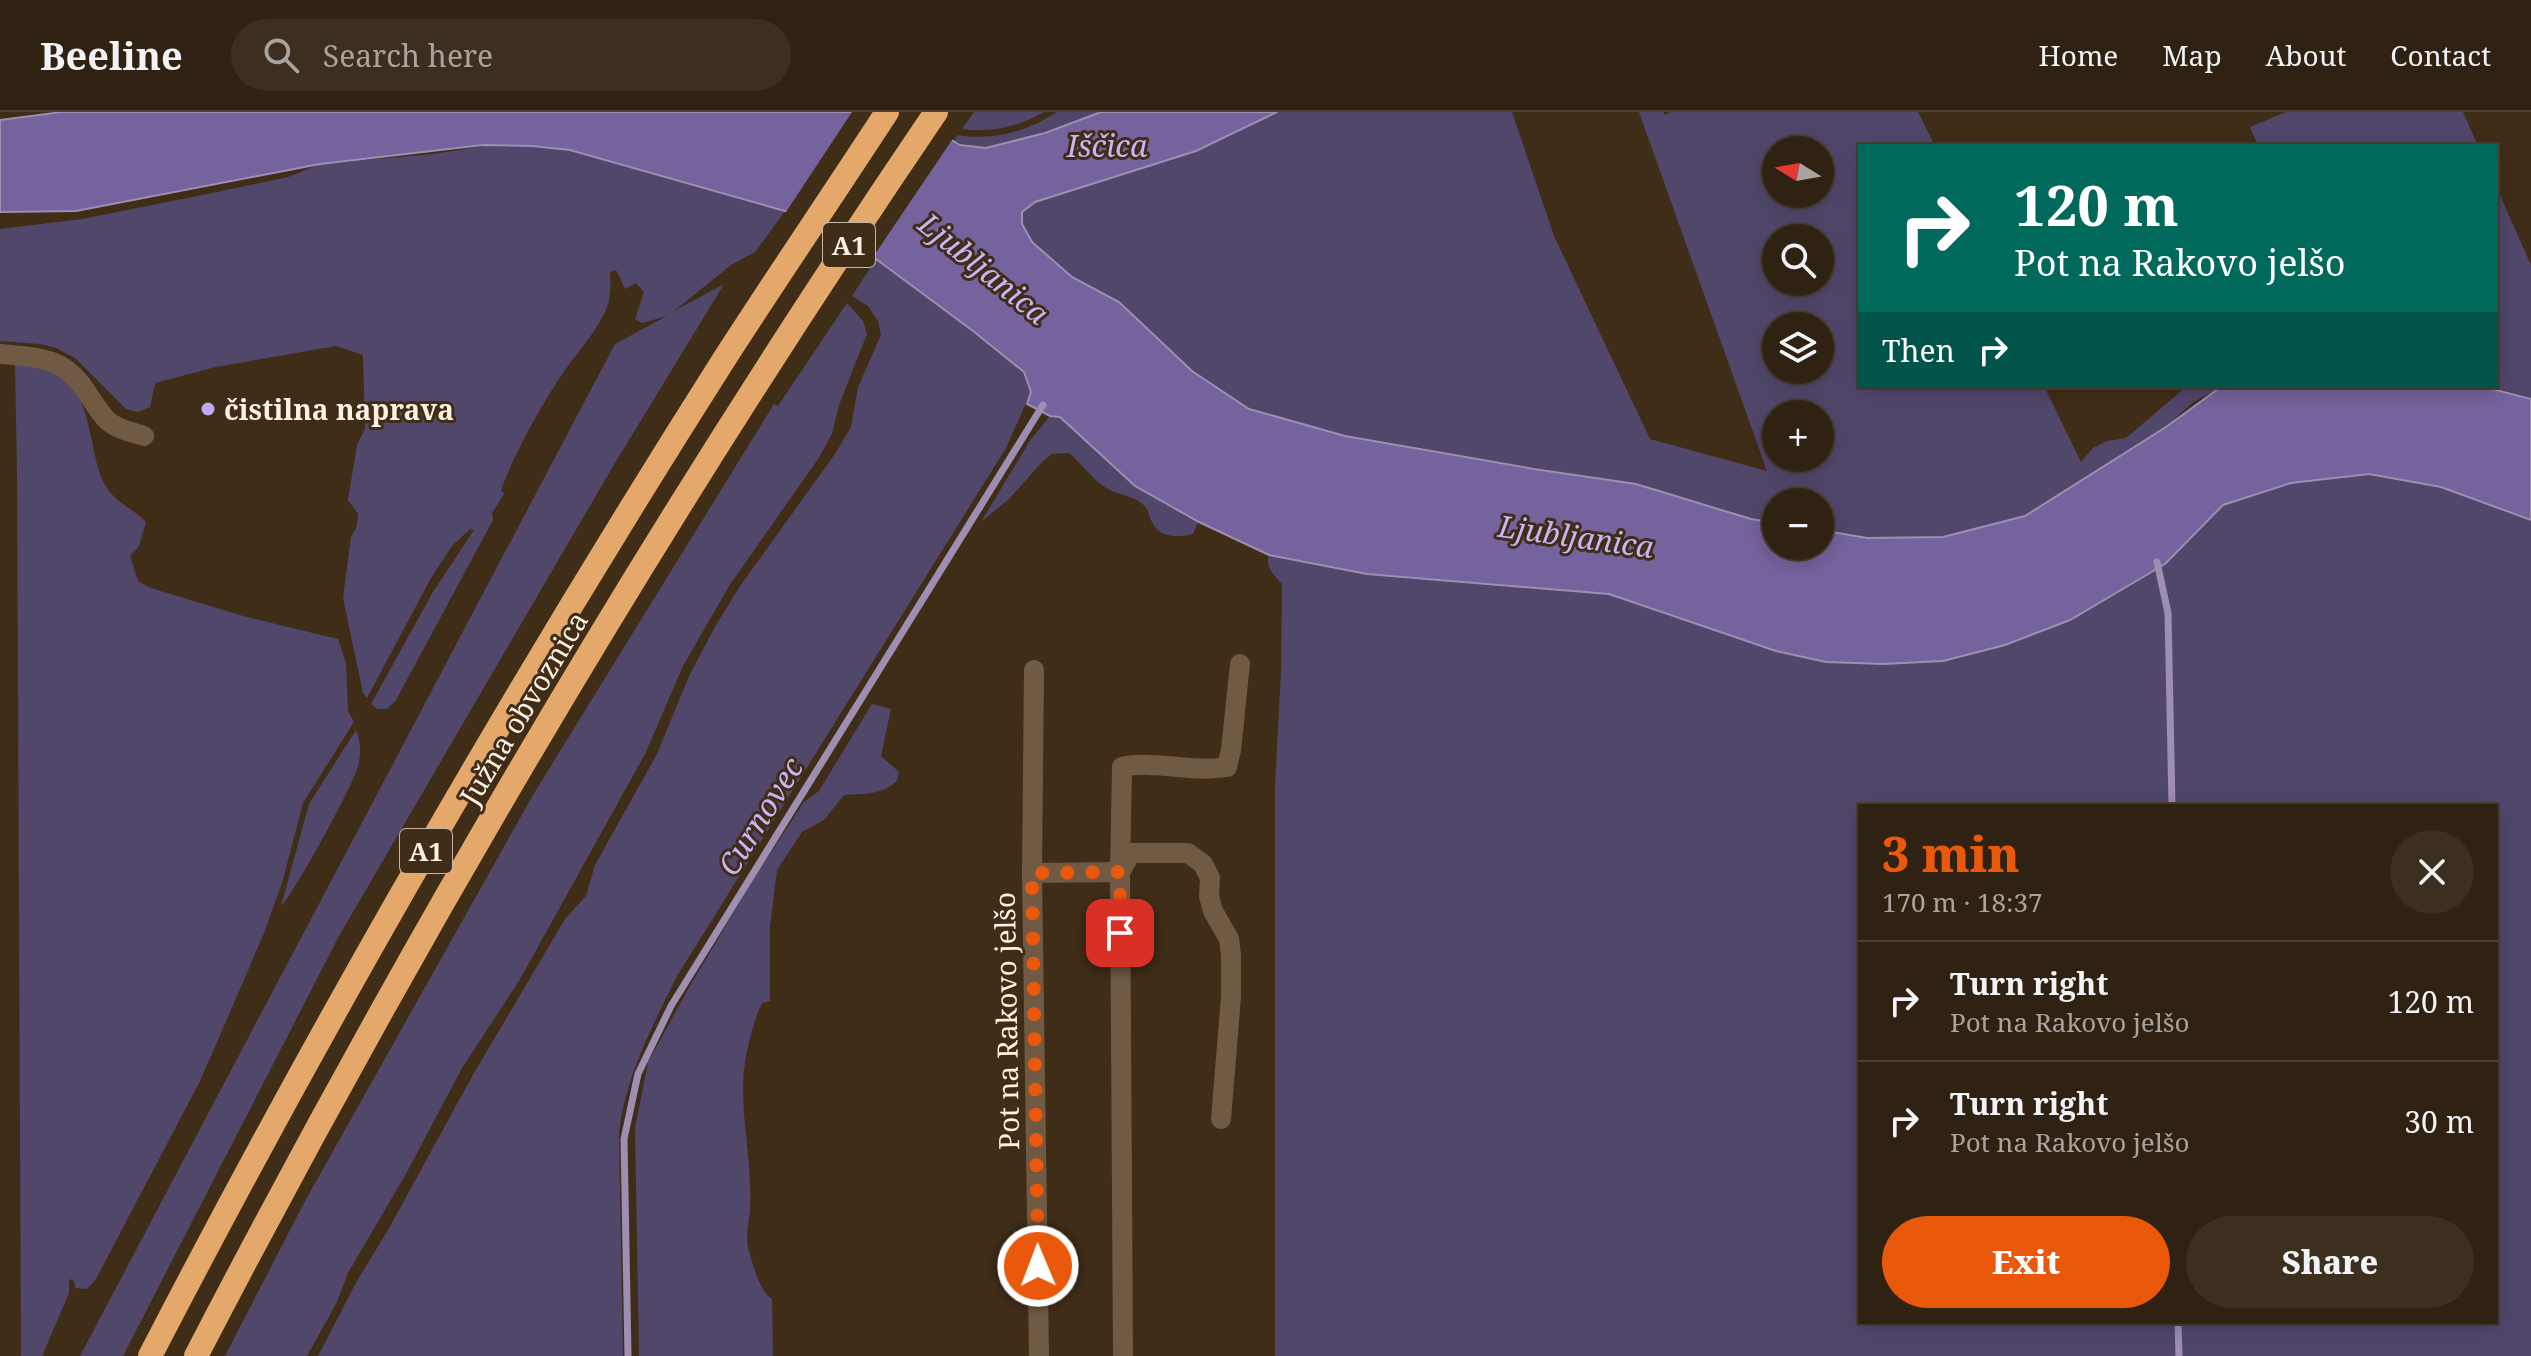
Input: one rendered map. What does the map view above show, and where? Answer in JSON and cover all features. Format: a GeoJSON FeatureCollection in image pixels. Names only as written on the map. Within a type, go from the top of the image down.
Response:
{"type":"FeatureCollection","features":[{"type":"Feature","properties":{"kind":"highway","name":"Južna obvoznica"},"geometry":{"type":"LineString","coordinates":[[150,1356],[325,1030],[470,776],[587,580],[725,359],[887,112]]}},
{"type":"Feature","properties":{"kind":"highway","name":"Južna obvoznica"},"geometry":{"type":"LineString","coordinates":[[196,1356],[355,1059],[515,779],[761,378],[936,112]]}},
{"type":"Feature","properties":{"kind":"street"},"geometry":{"type":"LineString","coordinates":[[0,354],[39,357],[61,367],[86,388],[106,420],[144,436]]}},
{"type":"Feature","properties":{"kind":"street"},"geometry":{"type":"LineString","coordinates":[[1123,1356],[1122,767],[1137,764],[1209,770],[1227,767],[1240,664]]}},
{"type":"Feature","properties":{"kind":"street"},"geometry":{"type":"LineString","coordinates":[[1032,873],[1034,670]]}},
{"type":"Feature","properties":{"kind":"street"},"geometry":{"type":"LineString","coordinates":[[1120,872],[1131,853],[1188,853],[1203,864],[1210,878],[1209,896],[1213,911],[1229,939],[1231,955],[1231,997],[1221,1119]]}},
{"type":"Feature","properties":{"kind":"street","name":"Pot na Rakovo jelšo"},"geometry":{"type":"LineString","coordinates":[[1039,1356],[1032,873],[1120,872]]}},
{"type":"Feature","properties":{"kind":"shaded area"},"geometry":{"type":"Polygon","coordinates":[[[974,112],[1044,112],[1004,128],[962,129],[974,112]]]}},
{"type":"Feature","properties":{"kind":"shaded area"},"geometry":{"type":"Polygon","coordinates":[[[1057,112],[1101,112],[1001,147],[986,148],[953,142],[958,135],[984,137],[1009,133],[1034,125],[1057,112]]]}},
{"type":"Feature","properties":{"kind":"shaded area"},"geometry":{"type":"Polygon","coordinates":[[[1277,112],[1512,112],[1554,236],[1650,439],[1762,472],[1834,472],[1834,400],[1762,400],[1762,457],[1639,112],[1663,112],[1665,115],[1670,112],[1918,112],[1934,144],[1858,144],[1858,388],[2045,388],[2081,462],[2093,448],[2107,441],[2126,438],[2185,388],[2218,388],[2192,403],[2166,427],[2025,516],[1943,537],[1867,538],[1834,532],[1834,488],[1762,488],[1762,521],[1636,484],[1352,439],[1249,409],[1173,356],[1119,302],[1072,277],[1032,242],[1022,224],[1022,212],[1034,202],[1196,151],[1277,112]]]}},
{"type":"Feature","properties":{"kind":"shaded area"},"geometry":{"type":"Polygon","coordinates":[[[2286,112],[2463,112],[2477,144],[2257,144],[2250,127],[2286,112]]]}},
{"type":"Feature","properties":{"kind":"shaded area"},"geometry":{"type":"Polygon","coordinates":[[[498,144],[570,150],[785,211],[755,252],[731,265],[674,311],[724,284],[612,468],[339,936],[123,1356],[80,1356],[615,344],[667,316],[642,323],[635,319],[644,292],[636,283],[625,289],[616,270],[610,272],[610,293],[604,314],[530,428],[507,475],[501,490],[504,494],[492,513],[493,520],[396,700],[387,709],[377,709],[371,704],[433,592],[474,530],[470,529],[452,546],[431,578],[367,698],[363,693],[343,598],[351,537],[357,526],[358,514],[348,500],[357,445],[365,429],[363,355],[336,346],[216,367],[155,383],[150,407],[138,412],[126,409],[75,358],[40,344],[0,341],[0,229],[82,219],[207,194],[288,177],[320,164],[433,154],[498,144]]]}},
{"type":"Feature","properties":{"kind":"shaded area"},"geometry":{"type":"Polygon","coordinates":[[[2498,191],[2531,265],[2531,398],[2495,388],[2498,388],[2498,191]]]}},
{"type":"Feature","properties":{"kind":"shaded area"},"geometry":{"type":"Polygon","coordinates":[[[876,259],[1024,372],[1031,392],[1006,448],[677,976],[641,1052],[622,1111],[619,1132],[623,1356],[318,1356],[474,1073],[565,919],[586,896],[595,865],[657,754],[689,676],[716,625],[851,427],[858,387],[881,335],[878,321],[868,306],[852,296],[876,259]]]}},
{"type":"Feature","properties":{"kind":"shaded area"},"geometry":{"type":"Polygon","coordinates":[[[847,303],[863,321],[867,334],[839,405],[832,434],[818,459],[729,586],[683,666],[645,754],[519,981],[462,1068],[407,1172],[348,1273],[337,1302],[307,1356],[225,1356],[305,1201],[533,795],[774,404],[778,406],[847,303]]]}},
{"type":"Feature","properties":{"kind":"shaded area"},"geometry":{"type":"Polygon","coordinates":[[[15,365],[52,369],[65,377],[82,403],[106,487],[146,522],[139,546],[130,556],[138,581],[151,588],[243,616],[338,639],[346,663],[348,711],[354,722],[303,803],[283,880],[264,933],[200,1081],[96,1279],[87,1289],[75,1288],[74,1281],[69,1279],[69,1293],[42,1356],[21,1356],[15,365]]]}},
{"type":"Feature","properties":{"kind":"shaded area"},"geometry":{"type":"Polygon","coordinates":[[[1050,416],[1060,417],[1135,486],[1198,522],[1193,534],[1166,535],[1156,529],[1144,505],[1106,488],[1069,453],[1052,454],[1009,499],[981,522],[1031,439],[1050,416]]]}},
{"type":"Feature","properties":{"kind":"shaded area"},"geometry":{"type":"Polygon","coordinates":[[[2369,474],[2441,487],[2531,519],[2531,1356],[1275,1356],[1275,786],[1282,584],[1269,568],[1269,555],[1367,574],[1609,594],[1776,651],[1826,662],[1944,661],[2005,645],[2070,620],[2165,564],[2223,505],[2291,483],[2369,474]]]}},
{"type":"Feature","properties":{"kind":"shaded area"},"geometry":{"type":"Polygon","coordinates":[[[872,704],[891,709],[881,756],[899,772],[897,781],[878,791],[844,795],[824,820],[802,832],[777,870],[770,927],[770,1001],[762,1003],[759,1010],[745,1062],[743,1098],[750,1191],[747,1241],[758,1278],[772,1299],[773,1356],[639,1356],[635,1128],[648,1062],[756,875],[804,802],[819,791],[872,704]]]}},
{"type":"Feature","properties":{"kind":"shaded area"},"geometry":{"type":"Polygon","coordinates":[[[356,730],[360,752],[354,777],[310,861],[281,906],[309,804],[356,730]]]}},
{"type":"Feature","properties":{"kind":"water"},"geometry":{"type":"Polygon","coordinates":[[[62,112],[904,112],[960,145],[986,148],[1045,133],[1101,112],[1277,112],[1196,151],[1035,202],[1022,212],[1022,224],[1032,242],[1072,277],[1119,302],[1192,371],[1249,409],[1345,436],[1636,484],[1762,521],[1762,560],[1834,560],[1834,532],[1867,538],[1943,537],[2025,516],[2166,427],[2219,388],[2489,388],[2531,399],[2531,520],[2441,487],[2369,474],[2291,483],[2223,505],[2165,564],[2070,620],[2005,645],[1943,661],[1884,664],[1826,662],[1776,651],[1609,594],[1367,574],[1269,555],[1199,522],[1135,486],[1060,417],[1050,416],[1027,404],[1031,392],[1024,372],[876,259],[785,211],[570,150],[483,145],[320,164],[76,211],[0,212],[0,120],[62,112]]]}},
{"type":"Feature","properties":{"kind":"pier"},"geometry":{"type":"Polygon","coordinates":[[[852,112],[912,112],[954,137],[871,260],[784,215],[852,112]]]}},
{"type":"Feature","properties":{"kind":"waterway","name":"Curnovec"},"geometry":{"type":"LineString","coordinates":[[628,1356],[624,1139],[638,1074],[671,1006],[1043,405]]}},
{"type":"Feature","properties":{"kind":"waterway"},"geometry":{"type":"LineString","coordinates":[[2157,562],[2168,613],[2172,804]]}},
{"type":"Feature","properties":{"kind":"waterway"},"geometry":{"type":"LineString","coordinates":[[2178,1324],[2179,1356]]}},
{"type":"Feature","properties":{"kind":"place","name":"čistilna naprava"},"geometry":{"type":"Point","coordinates":[208,409]}},
{"type":"Feature","properties":{"kind":"route"},"geometry":{"type":"LineString","coordinates":[[1038,1266],[1032,873],[1120,872],[1120,933]]}},
{"type":"Feature","properties":{"kind":"water label","name":"Iščica"},"geometry":{"type":"Point","coordinates":[1107,145]}},
{"type":"Feature","properties":{"kind":"water label","name":"Ljubljanica"},"geometry":{"type":"Point","coordinates":[984,268]}},
{"type":"Feature","properties":{"kind":"water label","name":"Ljubljanica"},"geometry":{"type":"Point","coordinates":[1576,536]}}]}
